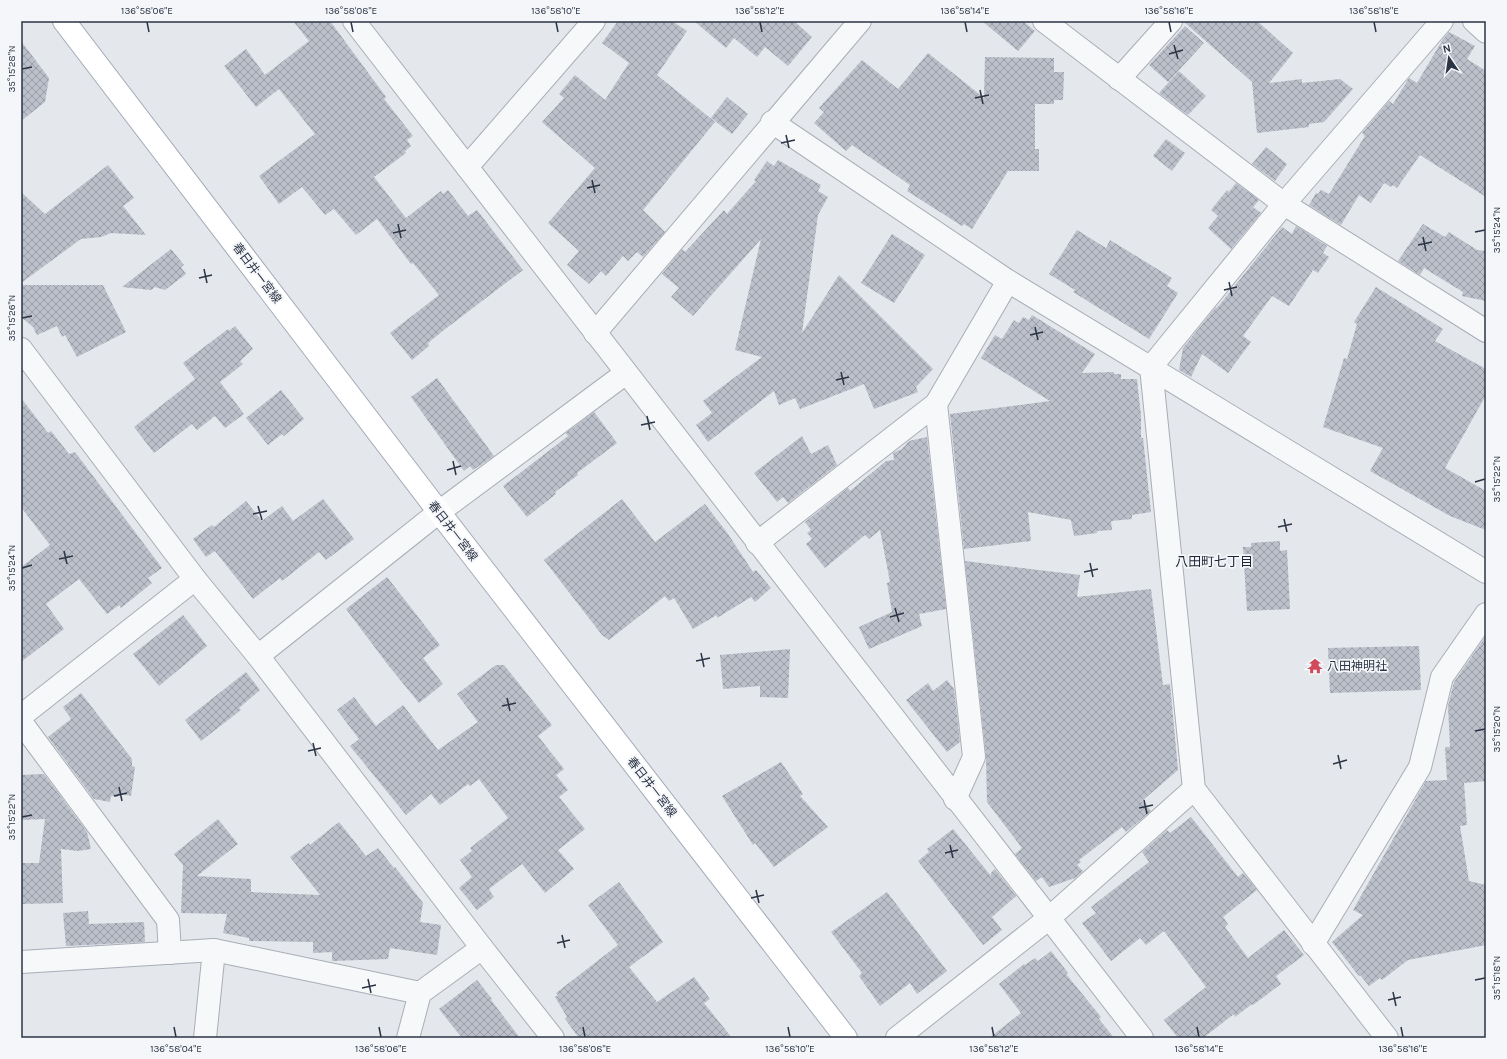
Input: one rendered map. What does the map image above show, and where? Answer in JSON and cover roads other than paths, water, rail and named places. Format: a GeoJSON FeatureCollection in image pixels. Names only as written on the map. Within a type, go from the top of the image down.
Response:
{"type":"FeatureCollection","features":[{"type":"Feature","properties":{"kind":"main road","name":"春日井一宮線"},"geometry":{"type":"LineString","coordinates":[[64,21],[439,512],[846,1038]]}},
{"type":"Feature","properties":{"kind":"street"},"geometry":{"type":"LineString","coordinates":[[354,21],[955,799],[1142,1038]]}},
{"type":"Feature","properties":{"kind":"street"},"geometry":{"type":"LineString","coordinates":[[467,167],[594,21]]}},
{"type":"Feature","properties":{"kind":"street"},"geometry":{"type":"LineString","coordinates":[[595,333],[772,122],[860,21]]}},
{"type":"Feature","properties":{"kind":"street"},"geometry":{"type":"LineString","coordinates":[[1044,21],[1284,204],[1486,331]]}},
{"type":"Feature","properties":{"kind":"street"},"geometry":{"type":"LineString","coordinates":[[1119,79],[1171,21]]}},
{"type":"Feature","properties":{"kind":"street"},"geometry":{"type":"LineString","coordinates":[[1387,1038],[1194,789],[1151,367],[1284,204],[1442,21]]}},
{"type":"Feature","properties":{"kind":"street"},"geometry":{"type":"LineString","coordinates":[[1474,21],[1486,32]]}},
{"type":"Feature","properties":{"kind":"street"},"geometry":{"type":"LineString","coordinates":[[772,122],[1008,282],[1151,367],[1486,572]]}},
{"type":"Feature","properties":{"kind":"street"},"geometry":{"type":"LineString","coordinates":[[757,543],[936,404],[1008,282]]}},
{"type":"Feature","properties":{"kind":"street"},"geometry":{"type":"LineString","coordinates":[[21,349],[195,579],[258,656],[553,1038]]}},
{"type":"Feature","properties":{"kind":"street"},"geometry":{"type":"LineString","coordinates":[[258,656],[439,512],[626,373]]}},
{"type":"Feature","properties":{"kind":"street"},"geometry":{"type":"LineString","coordinates":[[936,404],[974,757],[955,799]]}},
{"type":"Feature","properties":{"kind":"street"},"geometry":{"type":"LineString","coordinates":[[21,716],[195,579]]}},
{"type":"Feature","properties":{"kind":"street"},"geometry":{"type":"LineString","coordinates":[[1313,944],[1420,767],[1442,677],[1486,614]]}},
{"type":"Feature","properties":{"kind":"street"},"geometry":{"type":"LineString","coordinates":[[21,722],[168,920],[170,953]]}},
{"type":"Feature","properties":{"kind":"street"},"geometry":{"type":"LineString","coordinates":[[896,1038],[1048,919],[1194,789]]}},
{"type":"Feature","properties":{"kind":"street"},"geometry":{"type":"LineString","coordinates":[[408,1038],[420,993],[482,948]]}},
{"type":"Feature","properties":{"kind":"street"},"geometry":{"type":"LineString","coordinates":[[21,962],[214,950],[420,993]]}},
{"type":"Feature","properties":{"kind":"street"},"geometry":{"type":"LineString","coordinates":[[205,1038],[214,950]]}},
{"type":"Feature","properties":{"kind":"place","name":"八田神明社"},"geometry":{"type":"Point","coordinates":[1315,666]}},
{"type":"Feature","properties":{"kind":"district","name":"八田町七丁目"},"geometry":{"type":"Point","coordinates":[1214,561]}}]}
